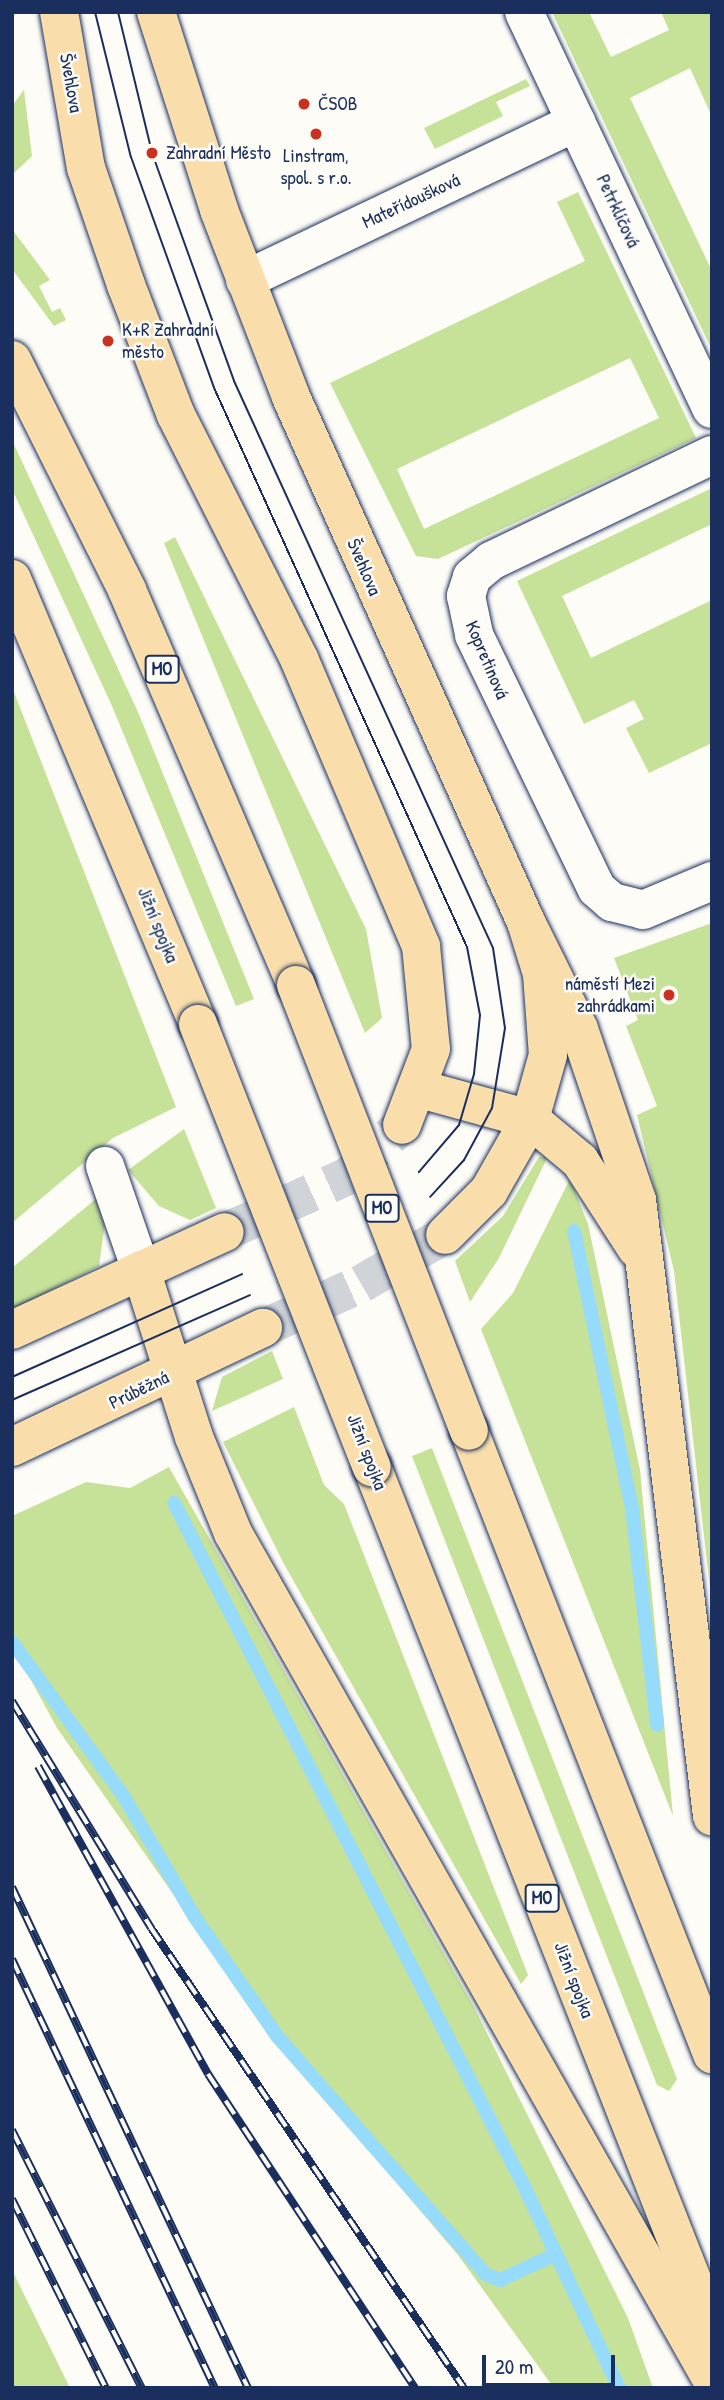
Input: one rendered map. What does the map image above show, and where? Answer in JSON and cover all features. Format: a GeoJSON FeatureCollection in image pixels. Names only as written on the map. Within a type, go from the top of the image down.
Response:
{"type":"FeatureCollection","features":[{"type":"Feature","properties":{"kind":"main road","name":"Švehlova"},"geometry":{"type":"LineString","coordinates":[[59,12],[86,168],[166,389],[237,545],[300,661],[413,923],[431,1013],[431,1049],[419,1089]]}},
{"type":"Feature","properties":{"kind":"main road","name":"Švehlova"},"geometry":{"type":"LineString","coordinates":[[156,12],[245,280],[394,638],[526,922],[542,974],[548,1026],[543,1081],[530,1119]]}},
{"type":"Feature","properties":{"kind":"main road","name":"MO"},"geometry":{"type":"LineString","coordinates":[[12,360],[121,577],[296,985],[712,2054]]}},
{"type":"Feature","properties":{"kind":"main road","name":"Jižní spojka"},"geometry":{"type":"LineString","coordinates":[[12,579],[198,1024],[712,2330]]}},
{"type":"Feature","properties":{"kind":"main road"},"geometry":{"type":"LineString","coordinates":[[526,922],[579,1029],[620,1140],[647,1265],[712,1816]]}},
{"type":"Feature","properties":{"kind":"main road"},"geometry":{"type":"LineString","coordinates":[[402,1125],[419,1089],[530,1119],[580,1161],[647,1265]]}},
{"type":"Feature","properties":{"kind":"main road"},"geometry":{"type":"LineString","coordinates":[[444,1235],[489,1191],[530,1119]]}},
{"type":"Feature","properties":{"kind":"main road"},"geometry":{"type":"LineString","coordinates":[[12,1330],[225,1232]]}},
{"type":"Feature","properties":{"kind":"main road"},"geometry":{"type":"LineString","coordinates":[[141,1270],[174,1373],[233,1532],[712,2380]]}},
{"type":"Feature","properties":{"kind":"main road","name":"Průběžná"},"geometry":{"type":"LineString","coordinates":[[12,1447],[174,1373],[263,1328]]}},
{"type":"Feature","properties":{"kind":"street","name":"Petrklíčová"},"geometry":{"type":"LineString","coordinates":[[524,12],[712,409]]}},
{"type":"Feature","properties":{"kind":"street","name":"Mateřídoušková"},"geometry":{"type":"LineString","coordinates":[[245,280],[576,122]]}},
{"type":"Feature","properties":{"kind":"street","name":"Kopretinová"},"geometry":{"type":"LineString","coordinates":[[712,455],[491,561],[472,577],[466,596],[474,635],[586,874],[612,902],[643,910],[712,881]]}},
{"type":"Feature","properties":{"kind":"street"},"geometry":{"type":"LineString","coordinates":[[105,1166],[141,1270]]}},
{"type":"Feature","properties":{"kind":"green space"},"geometry":{"type":"Polygon","coordinates":[[[552,12],[589,12],[611,57],[669,30],[661,12],[712,12],[712,117],[690,68],[630,98],[712,271],[712,350],[552,12]]]}},
{"type":"Feature","properties":{"kind":"green space"},"geometry":{"type":"Polygon","coordinates":[[[526,79],[530,86],[496,102],[503,116],[435,149],[424,128],[526,79]]]}},
{"type":"Feature","properties":{"kind":"green space"},"geometry":{"type":"Polygon","coordinates":[[[24,90],[32,156],[12,175],[12,106],[24,90]]]}},
{"type":"Feature","properties":{"kind":"green space"},"geometry":{"type":"Polygon","coordinates":[[[578,192],[696,438],[438,559],[416,556],[330,383],[585,261],[557,202],[578,192]],[[630,358],[397,469],[424,529],[659,418],[630,358]]]}},
{"type":"Feature","properties":{"kind":"green space"},"geometry":{"type":"Polygon","coordinates":[[[12,229],[50,280],[39,286],[52,312],[60,308],[66,320],[54,326],[12,269],[12,229]]]}},
{"type":"Feature","properties":{"kind":"green space"},"geometry":{"type":"Polygon","coordinates":[[[12,440],[138,712],[254,999],[236,1006],[112,706],[12,489],[12,440]]]}},
{"type":"Feature","properties":{"kind":"green space"},"geometry":{"type":"Polygon","coordinates":[[[712,488],[712,524],[562,596],[591,658],[712,600],[712,743],[649,773],[626,728],[644,719],[634,700],[584,724],[517,581],[712,488]]]}},
{"type":"Feature","properties":{"kind":"green space"},"geometry":{"type":"Polygon","coordinates":[[[175,537],[366,929],[382,1018],[365,1033],[164,543],[175,537]]]}},
{"type":"Feature","properties":{"kind":"green space"},"geometry":{"type":"Polygon","coordinates":[[[12,687],[176,1107],[113,1138],[12,1223],[12,687]]]}},
{"type":"Feature","properties":{"kind":"green space"},"geometry":{"type":"Polygon","coordinates":[[[712,923],[712,1606],[674,1271],[637,1115],[657,1106],[626,1026],[638,1020],[614,958],[712,923]]]}},
{"type":"Feature","properties":{"kind":"green space"},"geometry":{"type":"Polygon","coordinates":[[[184,1129],[216,1208],[190,1220],[159,1206],[128,1170],[184,1129]]]}},
{"type":"Feature","properties":{"kind":"green space"},"geometry":{"type":"Polygon","coordinates":[[[548,1156],[499,1258],[470,1302],[455,1261],[503,1216],[539,1157],[548,1156]]]}},
{"type":"Feature","properties":{"kind":"green space"},"geometry":{"type":"Polygon","coordinates":[[[570,1179],[588,1224],[640,1470],[673,1816],[481,1329],[513,1293],[570,1179]]]}},
{"type":"Feature","properties":{"kind":"green space"},"geometry":{"type":"Polygon","coordinates":[[[97,1198],[107,1208],[99,1266],[12,1310],[12,1268],[97,1198]]]}},
{"type":"Feature","properties":{"kind":"green space"},"geometry":{"type":"Polygon","coordinates":[[[272,1351],[283,1379],[212,1411],[222,1377],[272,1351]]]}},
{"type":"Feature","properties":{"kind":"green space"},"geometry":{"type":"Polygon","coordinates":[[[294,1407],[324,1485],[344,1504],[528,1975],[521,1984],[284,1564],[223,1442],[294,1407]]]}},
{"type":"Feature","properties":{"kind":"green space"},"geometry":{"type":"Polygon","coordinates":[[[432,1448],[677,2079],[669,2091],[657,2085],[412,1456],[432,1448]]]}},
{"type":"Feature","properties":{"kind":"green space"},"geometry":{"type":"Polygon","coordinates":[[[169,1467],[473,2005],[628,2318],[653,2388],[554,2388],[458,2255],[275,2040],[57,1728],[12,1645],[12,1516],[86,1482],[130,1488],[169,1467]]]}},
{"type":"Feature","properties":{"kind":"green space"},"geometry":{"type":"Polygon","coordinates":[[[12,2270],[70,2388],[12,2388],[12,2270]]]}},
{"type":"Feature","properties":{"kind":"waterway"},"geometry":{"type":"LineString","coordinates":[[574,1231],[632,1508],[657,1725]]}},
{"type":"Feature","properties":{"kind":"waterway"},"geometry":{"type":"LineString","coordinates":[[174,1503],[524,2186],[619,2388]]}},
{"type":"Feature","properties":{"kind":"waterway"},"geometry":{"type":"LineString","coordinates":[[12,1642],[124,1797],[194,1916],[277,2036],[485,2274],[500,2280],[556,2254]]}},
{"type":"Feature","properties":{"kind":"tunnel"},"geometry":{"type":"LineString","coordinates":[[225,1232],[348,1176],[402,1125]]}},
{"type":"Feature","properties":{"kind":"tunnel"},"geometry":{"type":"LineString","coordinates":[[263,1328],[361,1284],[445,1235]]}},
{"type":"Feature","properties":{"kind":"tram line"},"geometry":{"type":"LineString","coordinates":[[95,12],[131,157],[215,390],[467,947],[480,1015],[474,1074],[459,1125],[419,1172]]}},
{"type":"Feature","properties":{"kind":"tram line"},"geometry":{"type":"LineString","coordinates":[[118,12],[152,153],[234,381],[493,948],[505,1028],[492,1108],[464,1160],[430,1197]]}},
{"type":"Feature","properties":{"kind":"tram line"},"geometry":{"type":"LineString","coordinates":[[12,1377],[242,1274]]}},
{"type":"Feature","properties":{"kind":"tram line"},"geometry":{"type":"LineString","coordinates":[[12,1400],[250,1295]]}},
{"type":"Feature","properties":{"kind":"railway"},"geometry":{"type":"LineString","coordinates":[[12,1701],[151,1928],[464,2388]]}},
{"type":"Feature","properties":{"kind":"railway"},"geometry":{"type":"LineString","coordinates":[[38,1766],[208,2074],[415,2388]]}},
{"type":"Feature","properties":{"kind":"railway"},"geometry":{"type":"LineString","coordinates":[[12,1887],[248,2388]]}},
{"type":"Feature","properties":{"kind":"railway"},"geometry":{"type":"LineString","coordinates":[[12,1959],[215,2388]]}},
{"type":"Feature","properties":{"kind":"railway"},"geometry":{"type":"LineString","coordinates":[[12,2130],[142,2388]]}},
{"type":"Feature","properties":{"kind":"railway"},"geometry":{"type":"LineString","coordinates":[[12,2199],[106,2388]]}},
{"type":"Feature","properties":{"kind":"place","name":"ČSOB"},"geometry":{"type":"Point","coordinates":[304,104]}},
{"type":"Feature","properties":{"kind":"place","name":"Linstram, spol. s r.o."},"geometry":{"type":"Point","coordinates":[316,134]}},
{"type":"Feature","properties":{"kind":"place","name":"Zahradní Město"},"geometry":{"type":"Point","coordinates":[152,153]}},
{"type":"Feature","properties":{"kind":"place","name":"K+R Zahradní město"},"geometry":{"type":"Point","coordinates":[108,341]}},
{"type":"Feature","properties":{"kind":"place","name":"náměstí Mezi zahrádkami"},"geometry":{"type":"Point","coordinates":[669,995]}}]}
